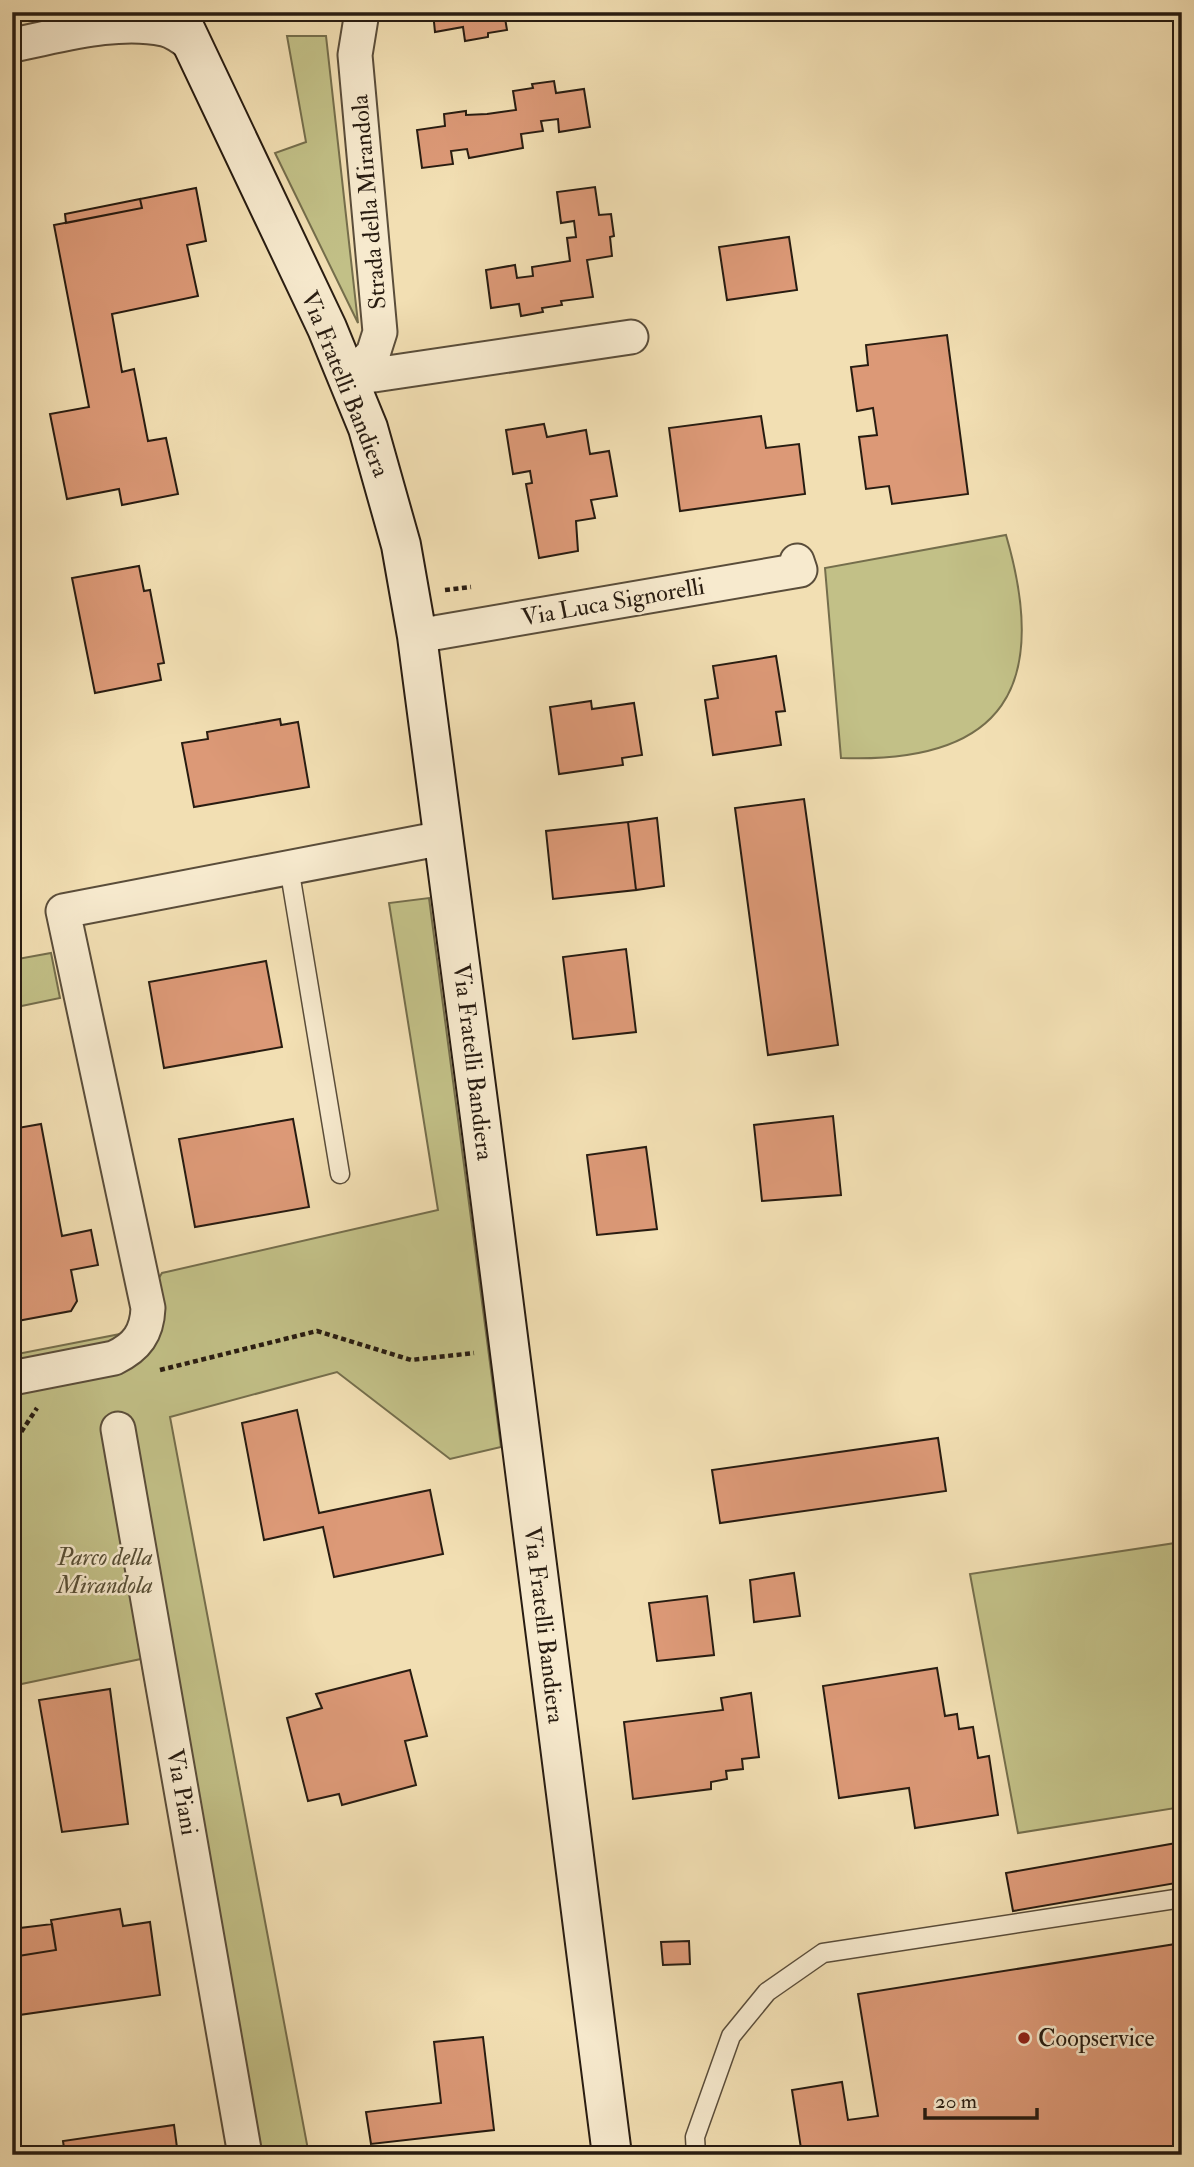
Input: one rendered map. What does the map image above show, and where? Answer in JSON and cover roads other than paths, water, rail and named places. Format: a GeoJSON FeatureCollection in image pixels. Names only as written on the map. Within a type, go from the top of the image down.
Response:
{"type":"FeatureCollection","features":[{"type":"Feature","properties":{"kind":"street","name":"Strada della Mirandola"},"geometry":{"type":"LineString","coordinates":[[347,379],[373,354],[380,332],[355,55],[362,12]]}},
{"type":"Feature","properties":{"kind":"street"},"geometry":{"type":"LineString","coordinates":[[12,45],[108,21],[141,27],[185,28]]}},
{"type":"Feature","properties":{"kind":"street","name":"Via Fratelli Bandiera"},"geometry":{"type":"LineString","coordinates":[[185,28],[327,328],[383,472],[401,545],[417,636],[612,2155]]}},
{"type":"Feature","properties":{"kind":"street"},"geometry":{"type":"LineString","coordinates":[[347,379],[631,337]]}},
{"type":"Feature","properties":{"kind":"street","name":"Via Luca Signorelli"},"geometry":{"type":"LineString","coordinates":[[417,636],[800,570],[797,561]]}},
{"type":"Feature","properties":{"kind":"street"},"geometry":{"type":"LineString","coordinates":[[12,1377],[114,1358],[130,1350],[142,1337],[148,1323],[148,1308],[63,911],[443,838]]}},
{"type":"Feature","properties":{"kind":"street","name":"Via Piani"},"geometry":{"type":"LineString","coordinates":[[118,1429],[245,2155]]}},
{"type":"Feature","properties":{"kind":"lane"},"geometry":{"type":"LineString","coordinates":[[289,867],[340,1174]]}},
{"type":"Feature","properties":{"kind":"lane"},"geometry":{"type":"LineString","coordinates":[[696,2155],[695,2137],[731,2036],[767,1992],[823,1953],[1182,1898]]}},
{"type":"Feature","properties":{"kind":"place","name":"Coopservice"},"geometry":{"type":"Point","coordinates":[1024,2038]}},
{"type":"Feature","properties":{"kind":"park label","name":"Parco della Mirandola"},"geometry":{"type":"Point","coordinates":[105,1571]}}]}
